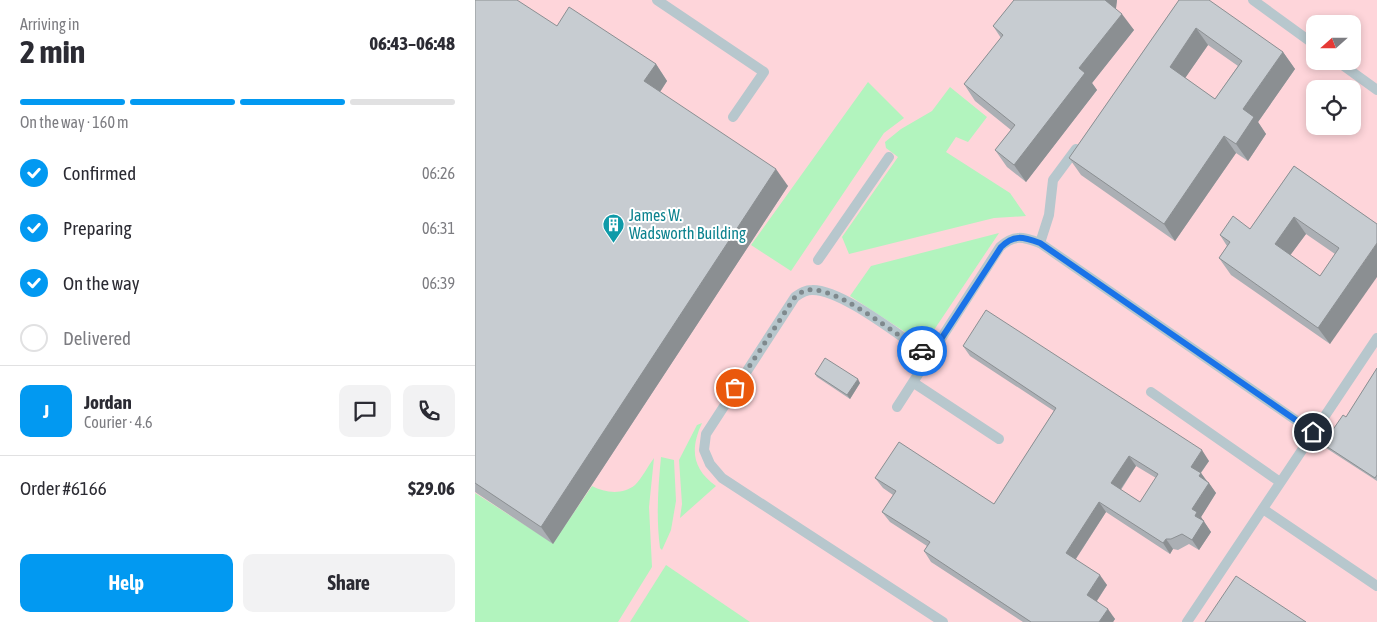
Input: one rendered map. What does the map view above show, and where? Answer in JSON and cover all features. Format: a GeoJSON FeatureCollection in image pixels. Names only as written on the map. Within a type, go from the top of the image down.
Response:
{"type":"FeatureCollection","features":[{"type":"Feature","properties":{"kind":"lane"},"geometry":{"type":"LineString","coordinates":[[657,0],[763,72],[733,117]]}},
{"type":"Feature","properties":{"kind":"lane"},"geometry":{"type":"LineString","coordinates":[[1253,0],[1306,38]]}},
{"type":"Feature","properties":{"kind":"lane"},"geometry":{"type":"LineString","coordinates":[[1349,70],[1377,90]]}},
{"type":"Feature","properties":{"kind":"lane"},"geometry":{"type":"LineString","coordinates":[[1040,243],[1049,215],[1053,180],[1082,141]]}},
{"type":"Feature","properties":{"kind":"lane"},"geometry":{"type":"LineString","coordinates":[[818,260],[889,157]]}},
{"type":"Feature","properties":{"kind":"lane"},"geometry":{"type":"LineString","coordinates":[[897,407],[1001,247],[1015,237],[1027,238],[1040,243],[1313,432]]}},
{"type":"Feature","properties":{"kind":"lane"},"geometry":{"type":"LineString","coordinates":[[930,356],[849,302],[825,292],[804,291],[795,297],[706,434],[704,450],[710,464],[722,478],[943,622]]}},
{"type":"Feature","properties":{"kind":"lane"},"geometry":{"type":"LineString","coordinates":[[1187,622],[1377,338]]}},
{"type":"Feature","properties":{"kind":"lane"},"geometry":{"type":"LineString","coordinates":[[914,382],[999,439]]}},
{"type":"Feature","properties":{"kind":"lane"},"geometry":{"type":"LineString","coordinates":[[1151,392],[1280,482]]}},
{"type":"Feature","properties":{"kind":"lane"},"geometry":{"type":"LineString","coordinates":[[1263,509],[1377,586]]}},
{"type":"Feature","properties":{"kind":"shaded area"},"geometry":{"type":"Polygon","coordinates":[[[475,0],[1377,0],[1377,622],[475,622],[475,0]]]}},
{"type":"Feature","properties":{"kind":"green space"},"geometry":{"type":"Polygon","coordinates":[[[868,82],[904,118],[884,133],[791,271],[751,245],[868,82]]]}},
{"type":"Feature","properties":{"kind":"green space"},"geometry":{"type":"Polygon","coordinates":[[[950,87],[987,117],[968,142],[956,137],[946,152],[1010,193],[1026,216],[994,218],[849,254],[842,237],[898,157],[886,148],[885,142],[901,129],[932,111],[950,87]]]}},
{"type":"Feature","properties":{"kind":"green space"},"geometry":{"type":"Polygon","coordinates":[[[999,233],[934,330],[922,333],[905,332],[850,296],[871,266],[999,233]]]}},
{"type":"Feature","properties":{"kind":"green space"},"geometry":{"type":"Polygon","coordinates":[[[702,423],[696,441],[695,458],[702,473],[716,486],[680,518],[682,504],[679,460],[697,425],[702,423]]]}},
{"type":"Feature","properties":{"kind":"green space"},"geometry":{"type":"Polygon","coordinates":[[[661,457],[674,460],[676,501],[671,530],[662,550],[660,548],[658,514],[661,457]]]}},
{"type":"Feature","properties":{"kind":"green space"},"geometry":{"type":"Polygon","coordinates":[[[654,458],[649,507],[652,567],[618,622],[475,622],[475,493],[553,543],[592,486],[614,492],[630,488],[638,482],[654,458]]]}},
{"type":"Feature","properties":{"kind":"green space"},"geometry":{"type":"Polygon","coordinates":[[[666,565],[750,622],[630,622],[666,565]]]}},
{"type":"Feature","properties":{"kind":"building","name":"James W. Wadsworth Building"},"geometry":{"type":"Polygon","coordinates":[[[475,0],[517,0],[557,26],[569,7],[656,64],[644,81],[776,169],[541,527],[475,483],[475,0]]]}},
{"type":"Feature","properties":{"kind":"building"},"geometry":{"type":"Polygon","coordinates":[[[1014,0],[1105,0],[1122,14],[1079,68],[1085,73],[1014,165],[995,150],[1015,125],[964,84],[1003,35],[993,26],[1014,0]]]}},
{"type":"Feature","properties":{"kind":"building"},"geometry":{"type":"Polygon","coordinates":[[[1179,0],[1209,0],[1283,52],[1243,109],[1254,117],[1236,144],[1224,136],[1164,224],[1069,158],[1179,0]],[[1196,28],[1170,67],[1215,99],[1242,61],[1196,28]]]}},
{"type":"Feature","properties":{"kind":"building"},"geometry":{"type":"Polygon","coordinates":[[[1294,166],[1377,224],[1377,243],[1318,328],[1219,258],[1230,242],[1220,235],[1233,216],[1250,229],[1294,166]],[[1294,217],[1275,244],[1320,276],[1339,248],[1294,217]]]}},
{"type":"Feature","properties":{"kind":"building"},"geometry":{"type":"Polygon","coordinates":[[[986,310],[1202,450],[1191,467],[1201,473],[1199,476],[1209,483],[1192,509],[1197,512],[1195,516],[1204,521],[1192,540],[1182,534],[1166,539],[1163,543],[1099,502],[1066,553],[1100,575],[1087,595],[1108,609],[1099,622],[1031,622],[924,551],[930,542],[882,512],[896,491],[875,478],[899,442],[994,504],[1056,408],[963,346],[986,310]],[[1129,456],[1111,483],[1140,502],[1158,474],[1129,456]]]}},
{"type":"Feature","properties":{"kind":"building"},"geometry":{"type":"Polygon","coordinates":[[[825,358],[858,379],[847,395],[815,374],[825,358]]]}},
{"type":"Feature","properties":{"kind":"building"},"geometry":{"type":"Polygon","coordinates":[[[1377,368],[1377,475],[1375,478],[1323,444],[1343,415],[1346,417],[1377,368]]]}},
{"type":"Feature","properties":{"kind":"building"},"geometry":{"type":"Polygon","coordinates":[[[1236,576],[1306,622],[1205,622],[1236,576]]]}},
{"type":"Feature","properties":{"kind":"way so far"},"geometry":{"type":"LineString","coordinates":[[735,388],[795,297],[804,291],[825,292],[849,302],[922,351]]}},
{"type":"Feature","properties":{"kind":"place","name":"James W. Wadsworth Building"},"geometry":{"type":"Point","coordinates":[613,243]}},
{"type":"Feature","properties":{"kind":"route"},"geometry":{"type":"LineString","coordinates":[[922,351],[930,356],[1001,247],[1015,237],[1027,238],[1040,243],[1313,432]]}}]}
